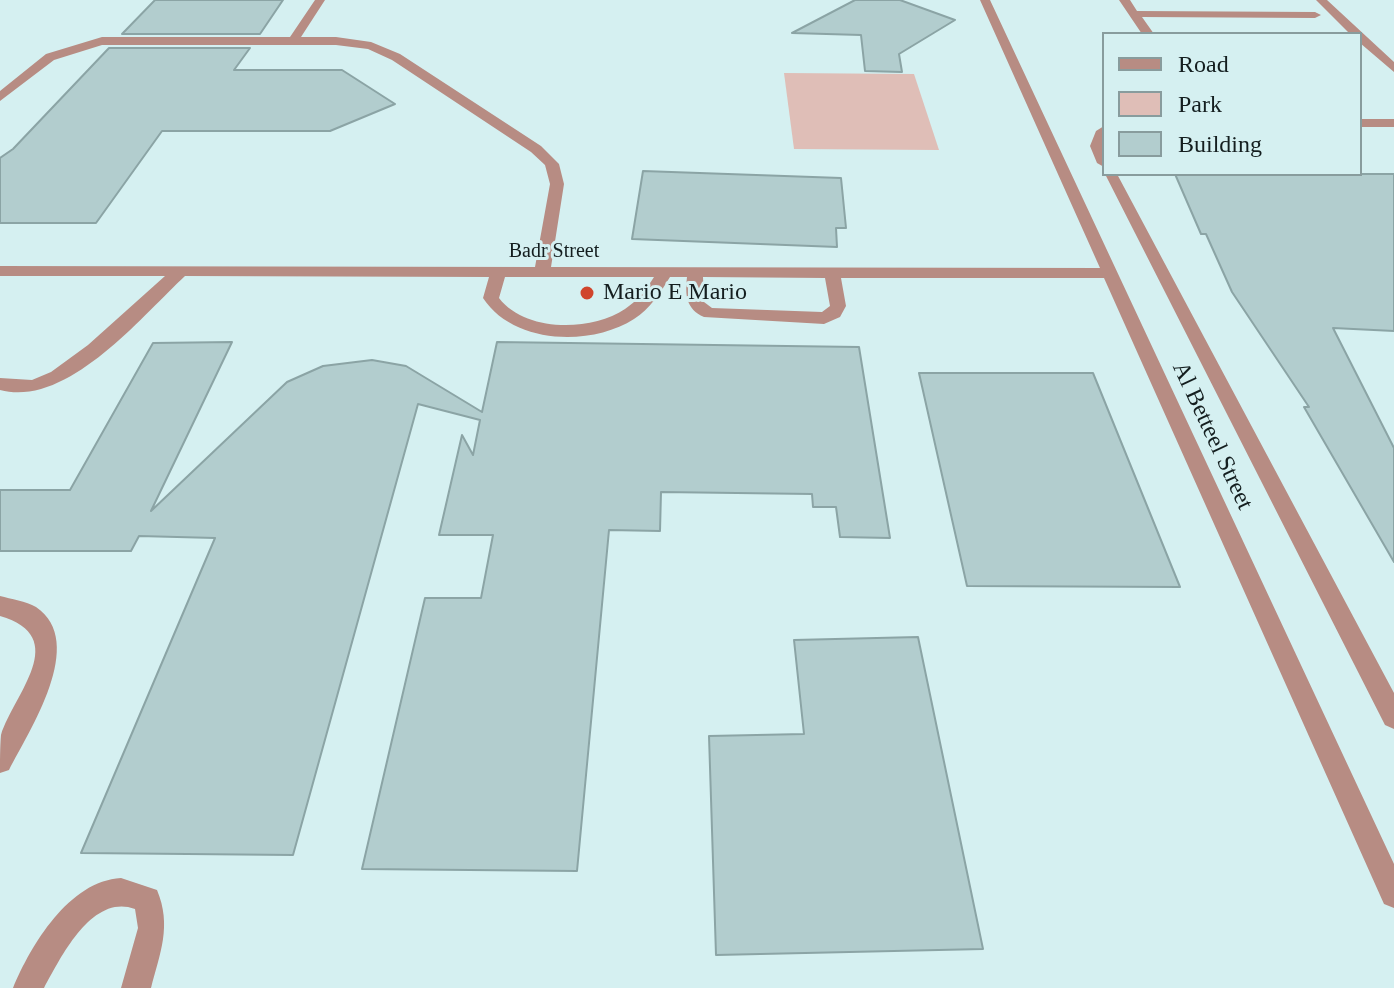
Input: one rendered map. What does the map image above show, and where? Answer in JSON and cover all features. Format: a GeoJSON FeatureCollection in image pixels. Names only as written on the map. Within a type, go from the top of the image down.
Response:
{"type":"FeatureCollection","features":[{"type":"Feature","properties":{"kind":"street"},"geometry":{"type":"LineString","coordinates":[[294,40],[320,0]]}},
{"type":"Feature","properties":{"kind":"street","name":"Al Betteel Street"},"geometry":{"type":"LineString","coordinates":[[985,0],[1394,894]]}},
{"type":"Feature","properties":{"kind":"street"},"geometry":{"type":"LineString","coordinates":[[1124,0],[1147,32]]}},
{"type":"Feature","properties":{"kind":"street"},"geometry":{"type":"LineString","coordinates":[[1321,0],[1355,32]]}},
{"type":"Feature","properties":{"kind":"street"},"geometry":{"type":"LineString","coordinates":[[1134,14],[1315,15]]}},
{"type":"Feature","properties":{"kind":"street"},"geometry":{"type":"LineString","coordinates":[[1362,39],[1394,68]]}},
{"type":"Feature","properties":{"kind":"street"},"geometry":{"type":"LineString","coordinates":[[0,97],[50,57],[81,45],[122,40],[294,40],[354,42],[385,50],[546,156],[552,164],[557,184],[542,272]]}},
{"type":"Feature","properties":{"kind":"street"},"geometry":{"type":"LineString","coordinates":[[1362,123],[1394,123]]}},
{"type":"Feature","properties":{"kind":"street"},"geometry":{"type":"LineString","coordinates":[[1102,132],[1097,138],[1096,147],[1102,159]]}},
{"type":"Feature","properties":{"kind":"street"},"geometry":{"type":"LineString","coordinates":[[1111,176],[1394,717]]}},
{"type":"Feature","properties":{"kind":"street","name":"Badr Street"},"geometry":{"type":"LineString","coordinates":[[0,271],[1108,273]]}},
{"type":"Feature","properties":{"kind":"street"},"geometry":{"type":"LineString","coordinates":[[0,384],[13,388],[41,385],[63,371],[181,271]]}},
{"type":"Feature","properties":{"kind":"street"},"geometry":{"type":"LineString","coordinates":[[499,271],[491,298],[496,310],[514,322],[581,330],[623,318],[650,297],[665,272]]}},
{"type":"Feature","properties":{"kind":"street"},"geometry":{"type":"LineString","coordinates":[[696,272],[694,302],[698,309],[710,313],[824,318],[834,313],[838,306],[832,272]]}},
{"type":"Feature","properties":{"kind":"street"},"geometry":{"type":"LineString","coordinates":[[0,606],[20,608],[37,620],[47,637],[47,660],[0,761]]}},
{"type":"Feature","properties":{"kind":"street"},"geometry":{"type":"LineString","coordinates":[[28,988],[46,955],[76,918],[97,896],[118,891],[147,900],[152,928],[136,988]]}},
{"type":"Feature","properties":{"kind":"green space"},"geometry":{"type":"Polygon","coordinates":[[[784,73],[914,74],[939,150],[794,149],[784,73]]]}},
{"type":"Feature","properties":{"kind":"building"},"geometry":{"type":"Polygon","coordinates":[[[155,0],[283,0],[260,34],[122,34],[155,0]]]}},
{"type":"Feature","properties":{"kind":"building"},"geometry":{"type":"Polygon","coordinates":[[[855,0],[900,0],[955,20],[899,54],[902,72],[865,71],[861,35],[792,33],[855,0]]]}},
{"type":"Feature","properties":{"kind":"building"},"geometry":{"type":"Polygon","coordinates":[[[109,48],[250,48],[234,70],[342,70],[395,104],[330,131],[162,131],[96,223],[0,223],[0,158],[13,149],[109,48]]]}},
{"type":"Feature","properties":{"kind":"building"},"geometry":{"type":"Polygon","coordinates":[[[643,171],[841,178],[846,228],[836,228],[837,247],[632,239],[643,171]]]}},
{"type":"Feature","properties":{"kind":"building"},"geometry":{"type":"Polygon","coordinates":[[[1394,174],[1394,331],[1333,328],[1394,448],[1394,562],[1304,407],[1309,407],[1232,292],[1206,234],[1201,234],[1176,176],[1394,174]]]}},
{"type":"Feature","properties":{"kind":"building"},"geometry":{"type":"Polygon","coordinates":[[[232,342],[151,511],[287,382],[323,366],[372,360],[406,366],[482,412],[497,342],[859,347],[890,538],[840,537],[836,507],[813,507],[812,494],[661,492],[660,531],[609,530],[577,871],[362,869],[425,598],[481,598],[493,535],[439,535],[462,435],[473,455],[480,420],[418,404],[293,855],[81,853],[215,538],[139,536],[131,551],[0,551],[0,490],[70,490],[153,343],[232,342]]]}},
{"type":"Feature","properties":{"kind":"building"},"geometry":{"type":"Polygon","coordinates":[[[919,373],[1093,373],[1180,587],[967,586],[919,373]]]}},
{"type":"Feature","properties":{"kind":"building"},"geometry":{"type":"Polygon","coordinates":[[[918,637],[983,949],[716,955],[709,736],[804,734],[794,640],[918,637]]]}},
{"type":"Feature","properties":{"kind":"place","name":"Mario E Mario"},"geometry":{"type":"Point","coordinates":[587,293]}}]}
